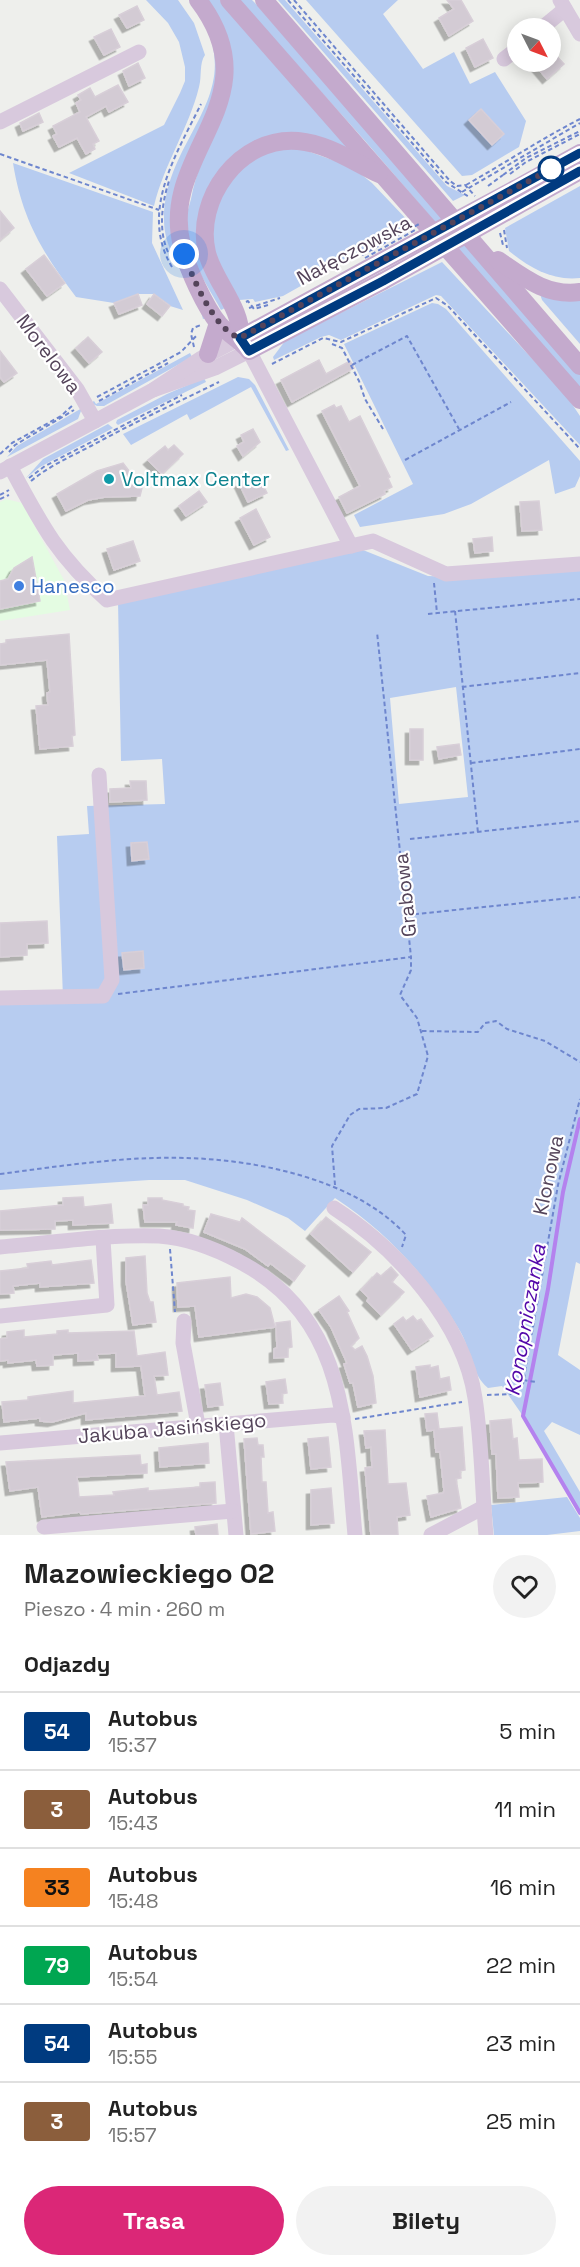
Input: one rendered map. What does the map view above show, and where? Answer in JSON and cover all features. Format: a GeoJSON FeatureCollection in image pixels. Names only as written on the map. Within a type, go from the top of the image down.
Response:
{"type":"FeatureCollection","features":[{"type":"Feature","properties":{"kind":"main road"},"geometry":{"type":"LineString","coordinates":[[198,0],[223,52],[225,79],[218,112],[182,190],[178,222],[187,263],[218,323],[244,344]]}},
{"type":"Feature","properties":{"kind":"main road"},"geometry":{"type":"LineString","coordinates":[[229,0],[580,400]]}},
{"type":"Feature","properties":{"kind":"main road"},"geometry":{"type":"LineString","coordinates":[[264,0],[580,366]]}},
{"type":"Feature","properties":{"kind":"main road"},"geometry":{"type":"LineString","coordinates":[[244,344],[236,315],[210,263],[205,233],[211,199],[223,178],[236,164],[267,146],[298,141],[330,149],[386,177]]}},
{"type":"Feature","properties":{"kind":"main road","name":"Nałęczowska"},"geometry":{"type":"LineString","coordinates":[[244,344],[279,316],[512,185],[580,153]]}},
{"type":"Feature","properties":{"kind":"main road","name":"Nałęczowska"},"geometry":{"type":"LineString","coordinates":[[244,344],[383,281],[512,185],[580,171]]}},
{"type":"Feature","properties":{"kind":"main road"},"geometry":{"type":"LineString","coordinates":[[474,244],[539,287],[558,292],[580,292]]}},
{"type":"Feature","properties":{"kind":"main road"},"geometry":{"type":"LineString","coordinates":[[236,315],[279,316]]}},
{"type":"Feature","properties":{"kind":"main road"},"geometry":{"type":"LineString","coordinates":[[201,352],[218,323]]}},
{"type":"Feature","properties":{"kind":"street"},"geometry":{"type":"LineString","coordinates":[[551,18],[563,5],[580,34]]}},
{"type":"Feature","properties":{"kind":"street"},"geometry":{"type":"LineString","coordinates":[[0,122],[139,52]]}},
{"type":"Feature","properties":{"kind":"street","name":"Morelowa"},"geometry":{"type":"LineString","coordinates":[[0,290],[77,388],[95,421]]}},
{"type":"Feature","properties":{"kind":"street"},"geometry":{"type":"LineString","coordinates":[[244,344],[351,546]]}},
{"type":"Feature","properties":{"kind":"street","name":"Nałęczowska"},"geometry":{"type":"LineString","coordinates":[[153,390],[201,352],[244,344]]}},
{"type":"Feature","properties":{"kind":"street","name":"Nałęczowska"},"geometry":{"type":"LineString","coordinates":[[3,463],[95,421],[153,390],[215,368],[244,344]]}},
{"type":"Feature","properties":{"kind":"street"},"geometry":{"type":"LineString","coordinates":[[3,463],[41,526],[62,555],[107,600],[373,541],[446,574],[580,564]]}},
{"type":"Feature","properties":{"kind":"street"},"geometry":{"type":"LineString","coordinates":[[0,999],[103,996],[112,980],[99,775]]}},
{"type":"Feature","properties":{"kind":"street"},"geometry":{"type":"LineString","coordinates":[[334,1208],[357,1223],[398,1259],[419,1284],[454,1336],[468,1368],[475,1398],[486,1535]]}},
{"type":"Feature","properties":{"kind":"street"},"geometry":{"type":"LineString","coordinates":[[0,1247],[103,1239],[169,1237],[208,1246],[270,1279],[293,1299],[318,1334],[331,1362],[343,1417],[355,1535]]}},
{"type":"Feature","properties":{"kind":"street"},"geometry":{"type":"LineString","coordinates":[[0,1316],[107,1305],[103,1239]]}},
{"type":"Feature","properties":{"kind":"street"},"geometry":{"type":"LineString","coordinates":[[184,1321],[183,1343],[198,1425]]}},
{"type":"Feature","properties":{"kind":"street","name":"Jakuba Jasińskiego"},"geometry":{"type":"LineString","coordinates":[[0,1443],[198,1425],[333,1415],[343,1417]]}},
{"type":"Feature","properties":{"kind":"street"},"geometry":{"type":"LineString","coordinates":[[225,1424],[236,1535]]}},
{"type":"Feature","properties":{"kind":"street"},"geometry":{"type":"LineString","coordinates":[[431,1535],[484,1507]]}},
{"type":"Feature","properties":{"kind":"street"},"geometry":{"type":"LineString","coordinates":[[44,1527],[79,1530],[233,1511]]}},
{"type":"Feature","properties":{"kind":"street"},"geometry":{"type":"LineString","coordinates":[[157,1519],[158,1535]]}},
{"type":"Feature","properties":{"kind":"path"},"geometry":{"type":"LineString","coordinates":[[288,0],[446,182],[474,202]]}},
{"type":"Feature","properties":{"kind":"path"},"geometry":{"type":"LineString","coordinates":[[294,0],[450,181],[457,186],[465,185],[502,165],[518,152],[580,118]]}},
{"type":"Feature","properties":{"kind":"path"},"geometry":{"type":"LineString","coordinates":[[462,192],[580,123]]}},
{"type":"Feature","properties":{"kind":"path"},"geometry":{"type":"LineString","coordinates":[[512,185],[526,158],[580,132]]}},
{"type":"Feature","properties":{"kind":"path"},"geometry":{"type":"LineString","coordinates":[[0,154],[163,211]]}},
{"type":"Feature","properties":{"kind":"path"},"geometry":{"type":"LineString","coordinates":[[465,185],[477,197]]}},
{"type":"Feature","properties":{"kind":"path"},"geometry":{"type":"LineString","coordinates":[[500,223],[510,254]]}},
{"type":"Feature","properties":{"kind":"path"},"geometry":{"type":"LineString","coordinates":[[500,231],[505,255]]}},
{"type":"Feature","properties":{"kind":"path"},"geometry":{"type":"LineString","coordinates":[[268,358],[271,364],[323,338],[341,342],[436,298],[448,306],[580,449]]}},
{"type":"Feature","properties":{"kind":"path"},"geometry":{"type":"LineString","coordinates":[[194,328],[192,339],[201,352]]}},
{"type":"Feature","properties":{"kind":"path"},"geometry":{"type":"LineString","coordinates":[[185,354],[97,402],[94,399],[181,352],[197,334]]}},
{"type":"Feature","properties":{"kind":"path"},"geometry":{"type":"LineString","coordinates":[[352,365],[407,336],[459,429]]}},
{"type":"Feature","properties":{"kind":"path"},"geometry":{"type":"LineString","coordinates":[[332,344],[342,348],[352,365],[365,399],[383,429]]}},
{"type":"Feature","properties":{"kind":"path"},"geometry":{"type":"LineString","coordinates":[[26,481],[41,468],[220,377]]}},
{"type":"Feature","properties":{"kind":"path"},"geometry":{"type":"LineString","coordinates":[[27,485],[52,467],[178,399],[214,385]]}},
{"type":"Feature","properties":{"kind":"path"},"geometry":{"type":"LineString","coordinates":[[3,463],[12,442],[61,416],[76,402]]}},
{"type":"Feature","properties":{"kind":"path"},"geometry":{"type":"LineString","coordinates":[[405,460],[511,402]]}},
{"type":"Feature","properties":{"kind":"path"},"geometry":{"type":"LineString","coordinates":[[3,463],[15,445],[63,419],[79,406]]}},
{"type":"Feature","properties":{"kind":"path"},"geometry":{"type":"LineString","coordinates":[[0,495],[14,488]]}},
{"type":"Feature","properties":{"kind":"path"},"geometry":{"type":"LineString","coordinates":[[0,500],[17,491]]}},
{"type":"Feature","properties":{"kind":"path"},"geometry":{"type":"LineString","coordinates":[[433,568],[437,613]]}},
{"type":"Feature","properties":{"kind":"path"},"geometry":{"type":"LineString","coordinates":[[428,614],[580,599]]}},
{"type":"Feature","properties":{"kind":"path"},"geometry":{"type":"LineString","coordinates":[[455,611],[478,833]]}},
{"type":"Feature","properties":{"kind":"path","name":"Grabowa"},"geometry":{"type":"LineString","coordinates":[[103,996],[411,957],[377,632]]}},
{"type":"Feature","properties":{"kind":"path"},"geometry":{"type":"LineString","coordinates":[[462,687],[580,673]]}},
{"type":"Feature","properties":{"kind":"path"},"geometry":{"type":"LineString","coordinates":[[471,763],[580,749]]}},
{"type":"Feature","properties":{"kind":"path"},"geometry":{"type":"LineString","coordinates":[[410,839],[580,821]]}},
{"type":"Feature","properties":{"kind":"path"},"geometry":{"type":"LineString","coordinates":[[407,915],[580,897]]}},
{"type":"Feature","properties":{"kind":"path"},"geometry":{"type":"LineString","coordinates":[[335,1185],[332,1146],[350,1115],[360,1108],[386,1108],[417,1094],[428,1056],[417,1018],[400,995],[411,970],[411,957]]}},
{"type":"Feature","properties":{"kind":"path"},"geometry":{"type":"LineString","coordinates":[[422,1031],[478,1032],[485,1023],[496,1022],[507,1029],[545,1041],[580,1062]]}},
{"type":"Feature","properties":{"kind":"path","name":"Klonowa"},"geometry":{"type":"LineString","coordinates":[[523,1380],[558,1185],[580,1100]]}},
{"type":"Feature","properties":{"kind":"path"},"geometry":{"type":"LineString","coordinates":[[0,1174],[92,1163],[189,1158],[270,1169],[335,1185],[389,1220],[406,1235],[398,1259]]}},
{"type":"Feature","properties":{"kind":"path"},"geometry":{"type":"LineString","coordinates":[[169,1237],[176,1315],[184,1321]]}},
{"type":"Feature","properties":{"kind":"path"},"geometry":{"type":"LineString","coordinates":[[343,1417],[352,1419],[512,1394],[523,1384],[523,1380],[537,1382]]}},
{"type":"Feature","properties":{"kind":"shaded area"},"geometry":{"type":"Polygon","coordinates":[[[146,0],[178,0],[194,23],[205,55],[195,102],[164,175],[154,206],[69,173],[164,125],[180,93],[185,81],[185,67],[179,42],[168,23],[146,0]]]}},
{"type":"Feature","properties":{"kind":"shaded area"},"geometry":{"type":"Polygon","coordinates":[[[190,0],[198,7],[208,25],[217,52],[218,76],[214,99],[206,120],[176,186],[171,225],[180,265],[207,318],[203,319],[199,306],[174,258],[165,232],[164,218],[168,188],[212,87],[215,61],[208,32],[190,0]]]}},
{"type":"Feature","properties":{"kind":"shaded area"},"geometry":{"type":"Polygon","coordinates":[[[208,0],[220,0],[228,8],[356,153],[294,135],[206,193],[225,308],[221,310],[193,259],[185,226],[198,172],[227,102],[232,80],[231,56],[224,30],[208,0]]]}},
{"type":"Feature","properties":{"kind":"shaded area"},"geometry":{"type":"Polygon","coordinates":[[[239,0],[252,0],[257,5],[580,375],[580,390],[366,142],[239,0]]]}},
{"type":"Feature","properties":{"kind":"shaded area"},"geometry":{"type":"Polygon","coordinates":[[[278,0],[285,0],[447,186],[465,195],[453,201],[278,0]]]}},
{"type":"Feature","properties":{"kind":"shaded area"},"geometry":{"type":"Polygon","coordinates":[[[306,0],[398,0],[383,14],[423,69],[454,52],[470,84],[495,72],[526,121],[519,147],[472,175],[462,176],[306,0]]]}},
{"type":"Feature","properties":{"kind":"shaded area"},"geometry":{"type":"Polygon","coordinates":[[[299,148],[352,167],[372,183],[411,224],[283,296],[255,302],[253,299],[239,300],[219,264],[214,243],[214,226],[223,194],[243,168],[256,158],[275,150],[299,148]]]}},
{"type":"Feature","properties":{"kind":"shaded area"},"geometry":{"type":"Polygon","coordinates":[[[13,163],[153,212],[152,243],[183,310],[170,306],[154,294],[138,294],[114,303],[76,297],[43,250],[35,234],[22,201],[13,163]]]}},
{"type":"Feature","properties":{"kind":"shaded area"},"geometry":{"type":"Polygon","coordinates":[[[580,186],[580,278],[560,277],[542,272],[509,251],[505,228],[580,186]]]}},
{"type":"Feature","properties":{"kind":"shaded area"},"geometry":{"type":"Polygon","coordinates":[[[442,262],[566,395],[580,416],[580,445],[441,296],[436,295],[341,340],[329,335],[321,337],[274,360],[273,357],[285,341],[442,262]]]}},
{"type":"Feature","properties":{"kind":"shaded area"},"geometry":{"type":"Polygon","coordinates":[[[540,294],[580,299],[580,344],[542,300],[540,294]]]}},
{"type":"Feature","properties":{"kind":"shaded area"},"geometry":{"type":"Polygon","coordinates":[[[432,303],[446,309],[580,461],[580,476],[575,487],[555,494],[549,460],[471,504],[444,514],[360,527],[354,515],[413,484],[344,344],[432,303]]]}},
{"type":"Feature","properties":{"kind":"shaded area"},"geometry":{"type":"Polygon","coordinates":[[[190,353],[192,357],[104,406],[91,403],[94,401],[96,404],[190,353]]]}},
{"type":"Feature","properties":{"kind":"shaded area"},"geometry":{"type":"Polygon","coordinates":[[[238,377],[249,379],[255,385],[289,450],[286,451],[251,387],[190,420],[187,414],[131,445],[123,434],[238,377]]]}},
{"type":"Feature","properties":{"kind":"shaded area"},"geometry":{"type":"Polygon","coordinates":[[[204,378],[206,382],[118,425],[116,423],[117,420],[167,394],[204,378]]]}},
{"type":"Feature","properties":{"kind":"shaded area"},"geometry":{"type":"Polygon","coordinates":[[[82,408],[78,419],[7,457],[17,446],[82,408]]]}},
{"type":"Feature","properties":{"kind":"shaded area"},"geometry":{"type":"Polygon","coordinates":[[[108,424],[113,428],[40,467],[26,478],[43,459],[108,424]]]}},
{"type":"Feature","properties":{"kind":"shaded area"},"geometry":{"type":"Polygon","coordinates":[[[6,499],[22,503],[64,580],[70,610],[0,621],[0,502],[6,499]]]}},
{"type":"Feature","properties":{"kind":"shaded area"},"geometry":{"type":"Polygon","coordinates":[[[358,548],[428,576],[475,578],[580,569],[580,1264],[576,1262],[558,1355],[580,1370],[580,1435],[552,1422],[544,1431],[580,1492],[580,1513],[523,1416],[502,1386],[488,1388],[482,1382],[464,1338],[448,1311],[421,1275],[389,1241],[335,1198],[305,1231],[288,1218],[247,1200],[185,1180],[149,1180],[0,1190],[0,998],[63,998],[57,836],[89,834],[87,806],[165,804],[162,759],[121,761],[118,601],[358,548]],[[456,687],[390,698],[399,804],[468,797],[456,687]]]}},
{"type":"Feature","properties":{"kind":"shaded area"},"geometry":{"type":"Polygon","coordinates":[[[567,1497],[580,1518],[580,1531],[547,1535],[494,1535],[491,1505],[567,1497]]]}},
{"type":"Feature","properties":{"kind":"building"},"geometry":{"type":"Polygon","coordinates":[[[447,0],[461,0],[473,21],[449,36],[439,18],[454,9],[447,0]]]}},
{"type":"Feature","properties":{"kind":"building"},"geometry":{"type":"Polygon","coordinates":[[[137,6],[144,20],[127,28],[119,15],[137,6]]]}},
{"type":"Feature","properties":{"kind":"building"},"geometry":{"type":"Polygon","coordinates":[[[111,29],[120,47],[104,55],[94,37],[111,29]]]}},
{"type":"Feature","properties":{"kind":"building"},"geometry":{"type":"Polygon","coordinates":[[[483,39],[493,58],[475,67],[466,48],[483,39]]]}},
{"type":"Feature","properties":{"kind":"building"},"geometry":{"type":"Polygon","coordinates":[[[138,63],[145,78],[129,86],[123,71],[138,63]]]}},
{"type":"Feature","properties":{"kind":"building"},"geometry":{"type":"Polygon","coordinates":[[[541,72],[555,72],[547,79],[541,72]]]}},
{"type":"Feature","properties":{"kind":"building"},"geometry":{"type":"Polygon","coordinates":[[[118,85],[128,102],[109,112],[106,106],[86,117],[99,141],[93,144],[95,149],[86,154],[77,138],[59,147],[53,136],[57,134],[53,126],[80,112],[76,103],[81,100],[78,95],[90,88],[95,97],[118,85]]]}},
{"type":"Feature","properties":{"kind":"building"},"geometry":{"type":"Polygon","coordinates":[[[481,109],[504,134],[492,145],[469,120],[481,109]]]}},
{"type":"Feature","properties":{"kind":"building"},"geometry":{"type":"Polygon","coordinates":[[[39,113],[43,122],[23,131],[20,123],[39,113]]]}},
{"type":"Feature","properties":{"kind":"building"},"geometry":{"type":"Polygon","coordinates":[[[0,211],[14,228],[0,240],[0,211]]]}},
{"type":"Feature","properties":{"kind":"building"},"geometry":{"type":"Polygon","coordinates":[[[44,255],[65,283],[47,296],[26,269],[44,255]]]}},
{"type":"Feature","properties":{"kind":"building"},"geometry":{"type":"Polygon","coordinates":[[[138,294],[142,305],[119,314],[114,303],[138,294]]]}},
{"type":"Feature","properties":{"kind":"building"},"geometry":{"type":"Polygon","coordinates":[[[154,294],[170,306],[162,316],[147,304],[154,294]]]}},
{"type":"Feature","properties":{"kind":"building"},"geometry":{"type":"Polygon","coordinates":[[[88,337],[102,352],[89,363],[76,348],[88,337]]]}},
{"type":"Feature","properties":{"kind":"building"},"geometry":{"type":"Polygon","coordinates":[[[0,351],[17,373],[4,382],[0,377],[0,351]]]}},
{"type":"Feature","properties":{"kind":"building"},"geometry":{"type":"Polygon","coordinates":[[[319,360],[326,374],[350,361],[354,368],[292,402],[281,380],[319,360]]]}},
{"type":"Feature","properties":{"kind":"building"},"geometry":{"type":"Polygon","coordinates":[[[334,405],[336,408],[341,406],[349,422],[360,416],[390,477],[388,478],[392,487],[384,491],[385,494],[347,513],[339,497],[360,486],[322,411],[334,405]]]}},
{"type":"Feature","properties":{"kind":"building"},"geometry":{"type":"Polygon","coordinates":[[[253,429],[260,442],[243,456],[237,446],[244,442],[241,435],[253,429]]]}},
{"type":"Feature","properties":{"kind":"building"},"geometry":{"type":"Polygon","coordinates":[[[174,445],[183,454],[162,474],[148,460],[165,446],[168,450],[174,445]]]}},
{"type":"Feature","properties":{"kind":"building","name":"Voltmax Center"},"geometry":{"type":"Polygon","coordinates":[[[123,463],[142,488],[140,496],[88,500],[66,511],[57,494],[97,471],[123,463]]]}},
{"type":"Feature","properties":{"kind":"building"},"geometry":{"type":"Polygon","coordinates":[[[254,476],[258,484],[262,483],[267,493],[248,502],[239,483],[254,476]]]}},
{"type":"Feature","properties":{"kind":"building"},"geometry":{"type":"Polygon","coordinates":[[[199,491],[207,502],[186,516],[179,506],[199,491]]]}},
{"type":"Feature","properties":{"kind":"building"},"geometry":{"type":"Polygon","coordinates":[[[539,501],[542,530],[522,531],[520,502],[539,501]]]}},
{"type":"Feature","properties":{"kind":"building"},"geometry":{"type":"Polygon","coordinates":[[[256,509],[270,537],[254,545],[240,518],[256,509]]]}},
{"type":"Feature","properties":{"kind":"building"},"geometry":{"type":"Polygon","coordinates":[[[492,537],[493,551],[475,553],[473,539],[492,537]]]}},
{"type":"Feature","properties":{"kind":"building"},"geometry":{"type":"Polygon","coordinates":[[[133,541],[140,561],[114,570],[107,549],[133,541]]]}},
{"type":"Feature","properties":{"kind":"building"},"geometry":{"type":"Polygon","coordinates":[[[32,557],[40,601],[0,609],[0,581],[8,579],[14,568],[32,557]]]}},
{"type":"Feature","properties":{"kind":"building"},"geometry":{"type":"Polygon","coordinates":[[[69,634],[75,735],[72,736],[73,746],[40,749],[36,706],[48,705],[47,693],[50,692],[47,660],[0,665],[0,644],[6,643],[6,640],[69,634]]]}},
{"type":"Feature","properties":{"kind":"building"},"geometry":{"type":"Polygon","coordinates":[[[410,729],[423,729],[423,760],[410,760],[410,729]]]}},
{"type":"Feature","properties":{"kind":"building"},"geometry":{"type":"Polygon","coordinates":[[[459,744],[461,755],[439,759],[437,747],[459,744]]]}},
{"type":"Feature","properties":{"kind":"building"},"geometry":{"type":"Polygon","coordinates":[[[130,781],[146,781],[147,800],[110,802],[110,789],[131,788],[130,781]]]}},
{"type":"Feature","properties":{"kind":"building"},"geometry":{"type":"Polygon","coordinates":[[[147,842],[149,859],[132,861],[131,843],[147,842]]]}},
{"type":"Feature","properties":{"kind":"building"},"geometry":{"type":"Polygon","coordinates":[[[47,921],[48,943],[27,944],[27,955],[0,957],[0,923],[47,921]]]}},
{"type":"Feature","properties":{"kind":"building"},"geometry":{"type":"Polygon","coordinates":[[[143,951],[144,968],[124,970],[122,953],[143,951]]]}},
{"type":"Feature","properties":{"kind":"building"},"geometry":{"type":"Polygon","coordinates":[[[83,1197],[84,1207],[111,1204],[113,1223],[73,1225],[73,1220],[55,1221],[55,1229],[0,1230],[0,1211],[63,1205],[63,1198],[83,1197]]]}},
{"type":"Feature","properties":{"kind":"building"},"geometry":{"type":"Polygon","coordinates":[[[148,1198],[162,1198],[162,1200],[183,1204],[189,1207],[188,1210],[195,1211],[193,1228],[176,1225],[177,1222],[145,1222],[143,1205],[148,1205],[148,1198]]]}},
{"type":"Feature","properties":{"kind":"building"},"geometry":{"type":"Polygon","coordinates":[[[211,1214],[240,1222],[242,1218],[305,1266],[294,1281],[270,1263],[268,1266],[245,1249],[204,1232],[211,1214]]]}},
{"type":"Feature","properties":{"kind":"building"},"geometry":{"type":"Polygon","coordinates":[[[326,1217],[371,1252],[353,1272],[311,1234],[326,1217]]]}},
{"type":"Feature","properties":{"kind":"building"},"geometry":{"type":"Polygon","coordinates":[[[145,1256],[147,1293],[150,1302],[153,1302],[156,1322],[133,1325],[126,1281],[126,1258],[145,1256]]]}},
{"type":"Feature","properties":{"kind":"building"},"geometry":{"type":"Polygon","coordinates":[[[91,1260],[94,1283],[40,1287],[40,1283],[13,1286],[14,1293],[0,1294],[0,1271],[28,1268],[27,1264],[51,1261],[52,1265],[91,1260]]]}},
{"type":"Feature","properties":{"kind":"building"},"geometry":{"type":"Polygon","coordinates":[[[391,1267],[398,1275],[392,1282],[404,1292],[381,1315],[367,1301],[369,1298],[361,1290],[377,1273],[381,1276],[391,1267]]]}},
{"type":"Feature","properties":{"kind":"building"},"geometry":{"type":"Polygon","coordinates":[[[230,1277],[231,1298],[246,1294],[257,1297],[270,1308],[275,1327],[199,1337],[195,1306],[178,1307],[177,1283],[230,1277]]]}},
{"type":"Feature","properties":{"kind":"building"},"geometry":{"type":"Polygon","coordinates":[[[339,1296],[349,1311],[347,1312],[359,1338],[351,1346],[355,1350],[362,1346],[367,1356],[373,1376],[376,1403],[358,1407],[353,1383],[350,1383],[344,1364],[347,1363],[331,1327],[319,1310],[339,1296]]]}},
{"type":"Feature","properties":{"kind":"building"},"geometry":{"type":"Polygon","coordinates":[[[413,1316],[417,1321],[421,1319],[433,1336],[412,1350],[394,1324],[403,1317],[406,1321],[413,1316]]]}},
{"type":"Feature","properties":{"kind":"building"},"geometry":{"type":"Polygon","coordinates":[[[290,1321],[292,1347],[288,1348],[288,1357],[274,1358],[274,1349],[277,1348],[276,1323],[290,1321]]]}},
{"type":"Feature","properties":{"kind":"building"},"geometry":{"type":"Polygon","coordinates":[[[24,1330],[24,1337],[57,1334],[57,1331],[68,1330],[68,1333],[134,1331],[137,1356],[165,1352],[168,1375],[154,1376],[157,1395],[179,1392],[182,1411],[86,1420],[86,1413],[52,1422],[40,1421],[40,1418],[4,1422],[2,1402],[28,1400],[28,1397],[73,1391],[73,1403],[145,1396],[141,1366],[116,1367],[116,1353],[97,1354],[98,1360],[78,1361],[78,1353],[53,1355],[53,1365],[37,1366],[36,1360],[8,1363],[8,1360],[0,1361],[0,1339],[7,1338],[7,1332],[24,1330]]]}},
{"type":"Feature","properties":{"kind":"building"},"geometry":{"type":"Polygon","coordinates":[[[430,1365],[430,1368],[438,1366],[440,1379],[449,1377],[451,1390],[420,1397],[416,1367],[430,1365]]]}},
{"type":"Feature","properties":{"kind":"building"},"geometry":{"type":"Polygon","coordinates":[[[285,1379],[287,1393],[282,1394],[283,1403],[269,1404],[266,1382],[285,1379]]]}},
{"type":"Feature","properties":{"kind":"building"},"geometry":{"type":"Polygon","coordinates":[[[220,1383],[223,1405],[208,1407],[205,1385],[220,1383]]]}},
{"type":"Feature","properties":{"kind":"building"},"geometry":{"type":"Polygon","coordinates":[[[437,1413],[439,1429],[462,1427],[465,1470],[460,1471],[461,1478],[456,1479],[461,1508],[431,1517],[427,1496],[444,1491],[440,1452],[436,1452],[434,1430],[427,1431],[425,1414],[437,1413]]]}},
{"type":"Feature","properties":{"kind":"building"},"geometry":{"type":"Polygon","coordinates":[[[511,1419],[513,1439],[517,1438],[519,1460],[542,1459],[543,1482],[518,1483],[519,1497],[498,1498],[496,1454],[492,1454],[490,1421],[511,1419]]]}},
{"type":"Feature","properties":{"kind":"building"},"geometry":{"type":"Polygon","coordinates":[[[385,1430],[388,1484],[406,1483],[410,1515],[397,1517],[398,1535],[371,1535],[365,1468],[372,1467],[371,1447],[366,1448],[364,1431],[385,1430]]]}},
{"type":"Feature","properties":{"kind":"building"},"geometry":{"type":"Polygon","coordinates":[[[328,1437],[331,1467],[311,1469],[308,1439],[328,1437]]]}},
{"type":"Feature","properties":{"kind":"building"},"geometry":{"type":"Polygon","coordinates":[[[257,1438],[258,1445],[263,1445],[262,1482],[266,1482],[268,1513],[273,1512],[275,1531],[251,1534],[244,1439],[257,1438]]]}},
{"type":"Feature","properties":{"kind":"building"},"geometry":{"type":"Polygon","coordinates":[[[208,1443],[209,1463],[160,1467],[159,1448],[208,1443]]]}},
{"type":"Feature","properties":{"kind":"building"},"geometry":{"type":"Polygon","coordinates":[[[140,1455],[141,1465],[147,1464],[147,1473],[77,1477],[79,1497],[114,1495],[113,1492],[148,1488],[148,1491],[200,1487],[200,1483],[215,1482],[216,1503],[81,1514],[80,1512],[42,1517],[38,1487],[10,1491],[6,1462],[140,1455]]]}},
{"type":"Feature","properties":{"kind":"building"},"geometry":{"type":"Polygon","coordinates":[[[331,1488],[334,1523],[311,1525],[311,1490],[331,1488]]]}},
{"type":"Feature","properties":{"kind":"building"},"geometry":{"type":"Polygon","coordinates":[[[217,1524],[218,1535],[196,1535],[195,1527],[217,1524]]]}},
{"type":"Feature","properties":{"kind":"waterway","name":"Konopniczanka"},"geometry":{"type":"LineString","coordinates":[[580,1119],[563,1192],[548,1289],[523,1416],[580,1513]]}},
{"type":"Feature","properties":{"kind":"bus line","name":"54"},"geometry":{"type":"LineString","coordinates":[[580,153],[240,338],[249,351],[383,281],[580,171]]}},
{"type":"Feature","properties":{"kind":"place","name":"Voltmax Center"},"geometry":{"type":"Point","coordinates":[109,479]}},
{"type":"Feature","properties":{"kind":"place","name":"Hanesco"},"geometry":{"type":"Point","coordinates":[19,586]}},
{"type":"Feature","properties":{"kind":"route"},"geometry":{"type":"LineString","coordinates":[[184,254],[218,323],[231,335],[240,338],[551,169]]}}]}
